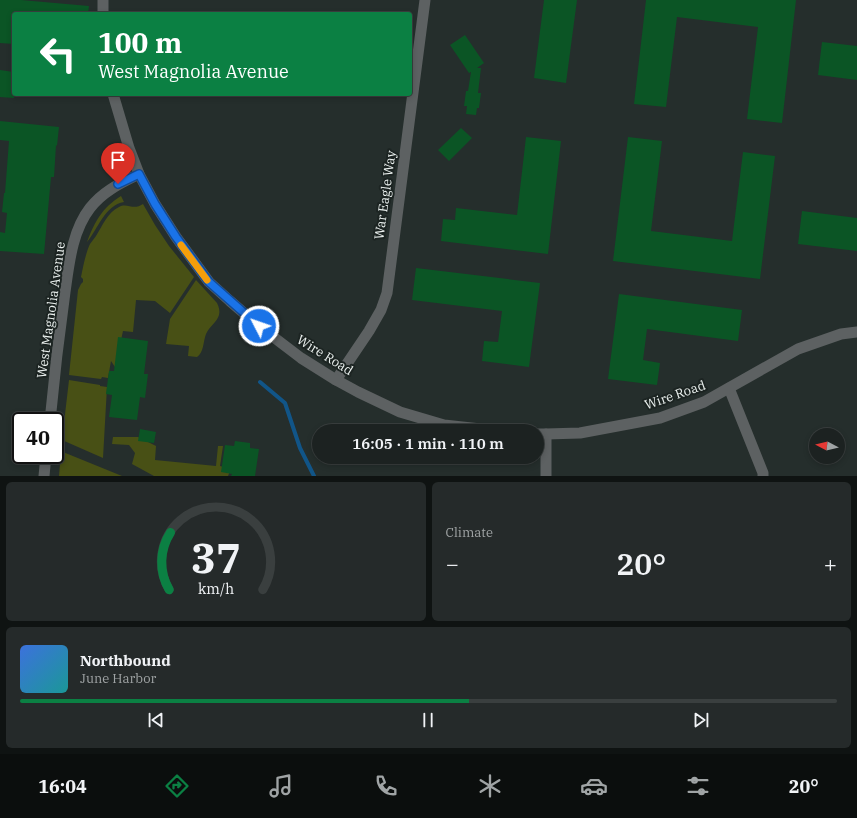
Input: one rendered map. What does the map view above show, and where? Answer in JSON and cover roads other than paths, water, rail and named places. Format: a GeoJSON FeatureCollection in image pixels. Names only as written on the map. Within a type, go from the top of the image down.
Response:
{"type":"FeatureCollection","features":[{"type":"Feature","properties":{"kind":"street"},"geometry":{"type":"LineString","coordinates":[[102,12],[103,0]]}},
{"type":"Feature","properties":{"kind":"street","name":"War Eagle Way"},"geometry":{"type":"LineString","coordinates":[[336,380],[369,331],[381,310],[387,293],[425,0]]}},
{"type":"Feature","properties":{"kind":"street"},"geometry":{"type":"LineString","coordinates":[[114,96],[129,148],[139,174]]}},
{"type":"Feature","properties":{"kind":"street","name":"Wire Road"},"geometry":{"type":"LineString","coordinates":[[139,174],[155,204],[176,237],[209,282],[259,326],[301,358],[358,392],[400,412],[441,424]]}},
{"type":"Feature","properties":{"kind":"street","name":"West Magnolia Avenue"},"geometry":{"type":"LineString","coordinates":[[51,412],[60,328],[71,254],[79,226],[90,208],[104,194],[116,185],[139,174]]}},
{"type":"Feature","properties":{"kind":"street","name":"Wire Road"},"geometry":{"type":"LineString","coordinates":[[544,434],[580,432],[660,418],[704,402],[798,350],[841,334],[857,332]]}},
{"type":"Feature","properties":{"kind":"street"},"geometry":{"type":"LineString","coordinates":[[729,388],[763,476]]}},
{"type":"Feature","properties":{"kind":"street"},"geometry":{"type":"LineString","coordinates":[[544,455],[546,476]]}},
{"type":"Feature","properties":{"kind":"street"},"geometry":{"type":"LineString","coordinates":[[44,476],[45,464]]}},
{"type":"Feature","properties":{"kind":"waterway"},"geometry":{"type":"LineString","coordinates":[[260,382],[285,403],[300,448],[314,476]]}}]}
